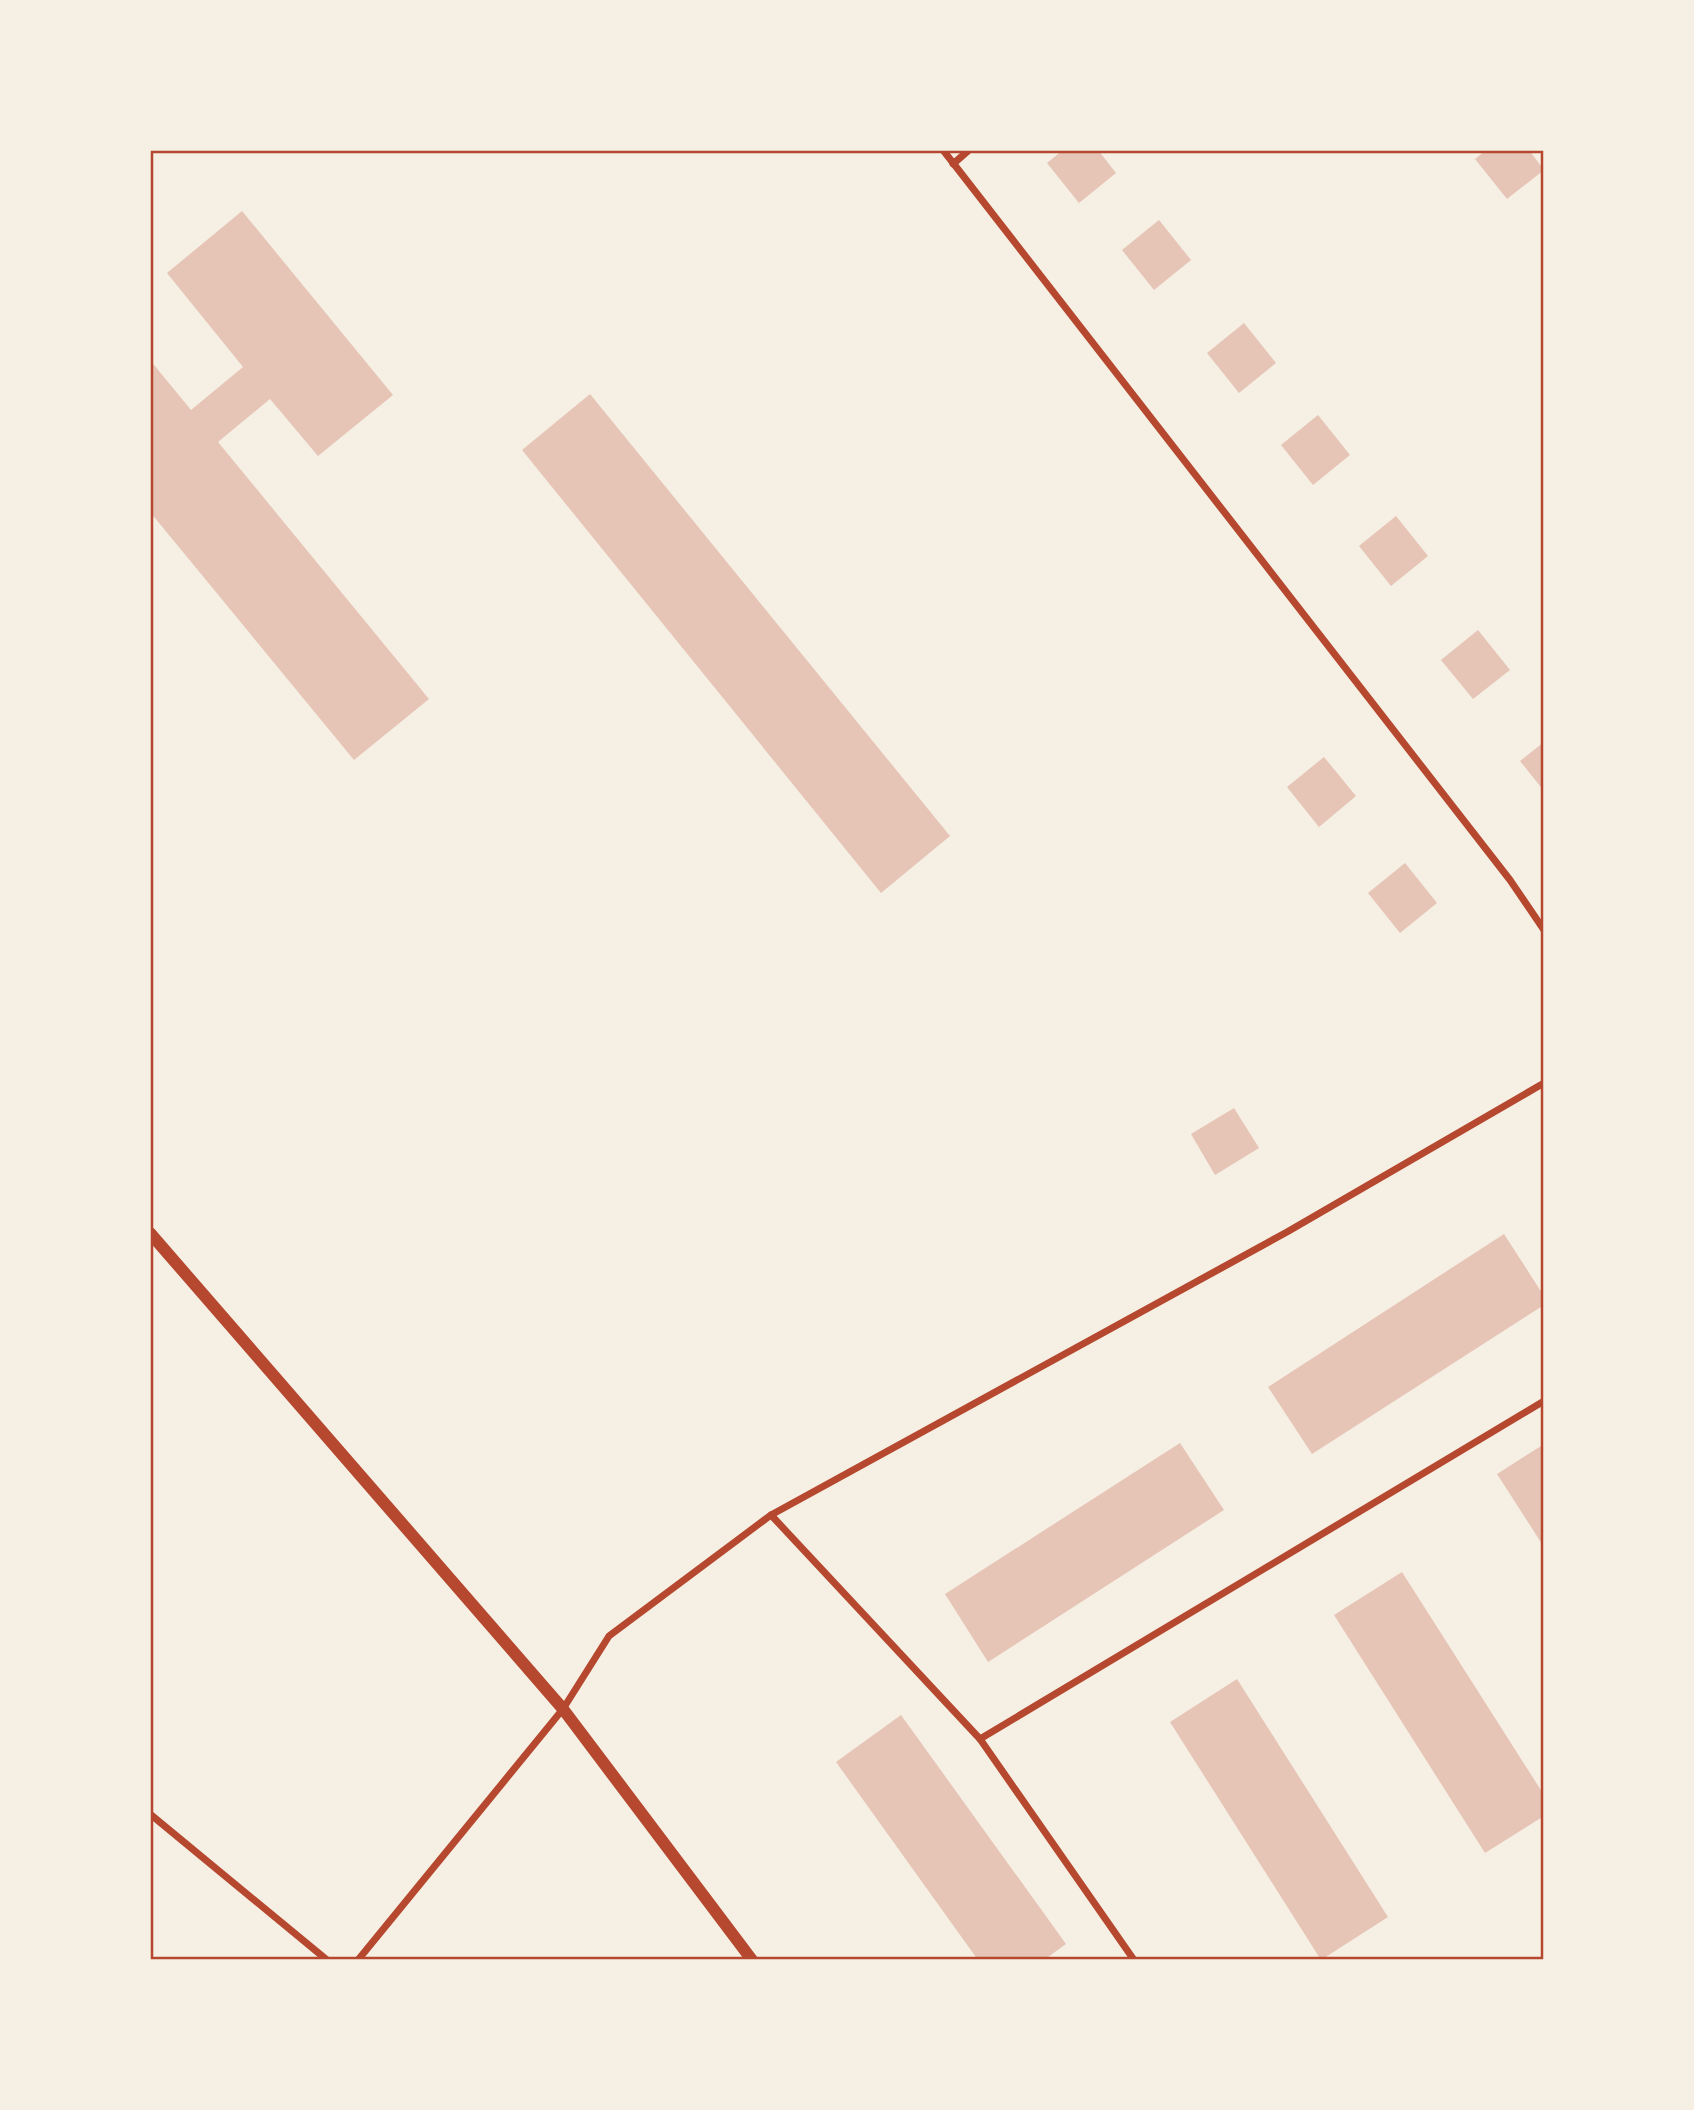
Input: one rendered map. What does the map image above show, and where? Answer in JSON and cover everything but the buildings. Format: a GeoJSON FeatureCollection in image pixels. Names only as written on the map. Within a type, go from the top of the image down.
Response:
{"type":"FeatureCollection","features":[{"type":"Feature","properties":{"kind":"street"},"geometry":{"type":"LineString","coordinates":[[943,150],[1510,880],[1544,930]]}},
{"type":"Feature","properties":{"kind":"street"},"geometry":{"type":"LineString","coordinates":[[953,164],[969,150]]}},
{"type":"Feature","properties":{"kind":"street"},"geometry":{"type":"LineString","coordinates":[[358,1959],[563,1710],[608,1636],[771,1515],[1287,1232],[1544,1083]]}},
{"type":"Feature","properties":{"kind":"street"},"geometry":{"type":"LineString","coordinates":[[150,1233],[563,1710],[752,1959]]}},
{"type":"Feature","properties":{"kind":"street"},"geometry":{"type":"LineString","coordinates":[[980,1739],[1544,1401]]}},
{"type":"Feature","properties":{"kind":"street"},"geometry":{"type":"LineString","coordinates":[[771,1515],[980,1739],[1134,1959]]}},
{"type":"Feature","properties":{"kind":"street"},"geometry":{"type":"LineString","coordinates":[[150,1814],[327,1959]]}}]}
